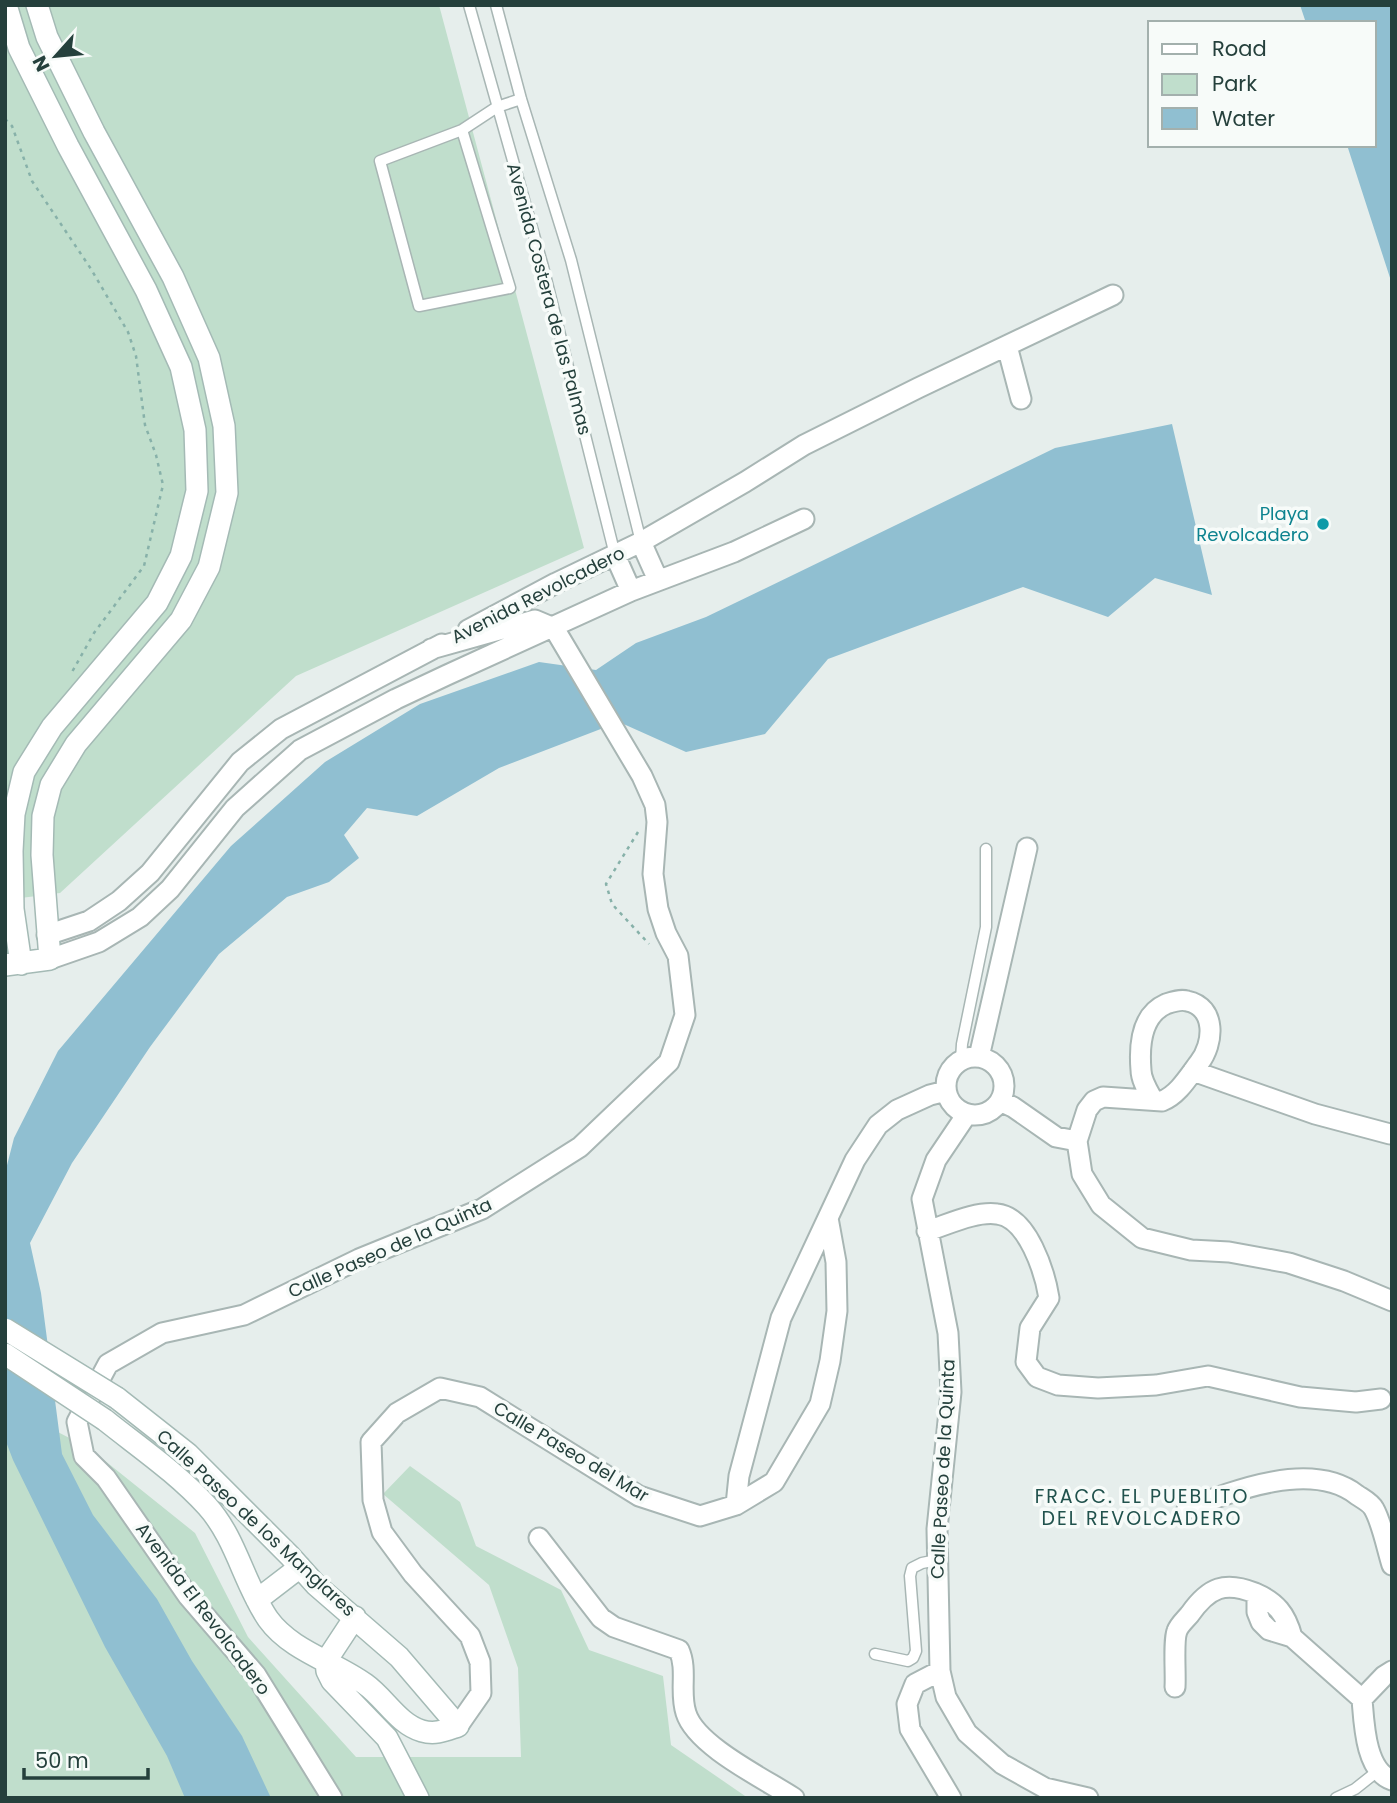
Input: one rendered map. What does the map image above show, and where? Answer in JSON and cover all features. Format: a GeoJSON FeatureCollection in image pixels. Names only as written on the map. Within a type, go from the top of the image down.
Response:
{"type":"FeatureCollection","features":[{"type":"Feature","properties":{"kind":"main road"},"geometry":{"type":"LineString","coordinates":[[6,5],[19,48],[68,146],[146,290],[181,367],[195,430],[197,491],[181,556],[157,603],[52,727],[24,772],[14,814],[11,940],[13,965]]}},
{"type":"Feature","properties":{"kind":"main road"},"geometry":{"type":"LineString","coordinates":[[37,5],[53,49],[94,132],[173,277],[209,358],[224,426],[227,494],[209,567],[181,620],[76,744],[51,785],[43,816],[42,855],[50,959]]}},
{"type":"Feature","properties":{"kind":"main road","name":"Avenida Revolcadero"},"geometry":{"type":"LineString","coordinates":[[11,940],[47,935]]}},
{"type":"Feature","properties":{"kind":"main road","name":"Avenida Revolcadero"},"geometry":{"type":"LineString","coordinates":[[13,965],[50,959]]}},
{"type":"Feature","properties":{"kind":"main road","name":"Calle Paseo de los Manglares"},"geometry":{"type":"LineString","coordinates":[[5,1329],[117,1398],[188,1454],[316,1585],[399,1657],[458,1726],[435,1734],[420,1731],[399,1717],[366,1684],[292,1642],[270,1621],[237,1556],[209,1509],[177,1476],[105,1420],[5,1354]]}},
{"type":"Feature","properties":{"kind":"main road"},"geometry":{"type":"LineString","coordinates":[[257,1600],[299,1567]]}},
{"type":"Feature","properties":{"kind":"main road"},"geometry":{"type":"LineString","coordinates":[[355,1617],[326,1661],[327,1671],[332,1681],[387,1738],[418,1798]]}},
{"type":"Feature","properties":{"kind":"street","name":"Avenida Revolcadero"},"geometry":{"type":"LineString","coordinates":[[47,935],[89,921],[119,901],[150,873],[240,762],[281,729],[556,583],[641,542],[804,445],[1113,295]]}},
{"type":"Feature","properties":{"kind":"street"},"geometry":{"type":"LineString","coordinates":[[1007,346],[1021,399]]}},
{"type":"Feature","properties":{"kind":"street","name":"Avenida Revolcadero"},"geometry":{"type":"LineString","coordinates":[[50,959],[99,942],[140,917],[170,889],[235,808],[300,750],[396,699],[631,591],[734,552],[804,519]]}},
{"type":"Feature","properties":{"kind":"street","name":"Avenida Costera de las Palmas"},"geometry":{"type":"LineString","coordinates":[[641,542],[658,580]]}},
{"type":"Feature","properties":{"kind":"street","name":"Avenida Costera de las Palmas"},"geometry":{"type":"LineString","coordinates":[[615,555],[631,591]]}},
{"type":"Feature","properties":{"kind":"street"},"geometry":{"type":"LineString","coordinates":[[431,649],[535,620],[554,628],[642,776],[656,813]]}},
{"type":"Feature","properties":{"kind":"street","name":"Calle Paseo de la Quinta"},"geometry":{"type":"LineString","coordinates":[[77,1422],[108,1364],[162,1333],[244,1315],[359,1259],[482,1209],[580,1147],[669,1062],[685,1015],[678,956],[658,909],[653,874],[656,813]]}},
{"type":"Feature","properties":{"kind":"street"},"geometry":{"type":"LineString","coordinates":[[970,1059],[1027,848]]}},
{"type":"Feature","properties":{"kind":"street"},"geometry":{"type":"LineString","coordinates":[[150,873],[170,889]]}},
{"type":"Feature","properties":{"kind":"street"},"geometry":{"type":"LineString","coordinates":[[1153,1100],[1140,1072],[1141,1038],[1146,1020],[1160,1007],[1174,1001],[1188,1000],[1199,1007],[1207,1017],[1211,1031],[1210,1043],[1205,1056],[1171,1098],[1162,1101],[1103,1097],[1094,1101],[1087,1110],[1077,1141],[1082,1174],[1101,1205],[1142,1238],[1192,1250],[1229,1252],[1289,1263],[1344,1281],[1392,1301]]}},
{"type":"Feature","properties":{"kind":"street"},"geometry":{"type":"LineString","coordinates":[[970,1059],[995,1066],[1001,1073],[1003,1092],[1000,1101],[989,1112],[974,1115],[957,1110],[946,1091],[946,1079],[952,1068],[970,1059]]}},
{"type":"Feature","properties":{"kind":"street"},"geometry":{"type":"LineString","coordinates":[[1193,1071],[1315,1114],[1390,1134]]}},
{"type":"Feature","properties":{"kind":"street"},"geometry":{"type":"LineString","coordinates":[[736,1505],[739,1476],[781,1318],[855,1160],[878,1125],[897,1111],[930,1095],[946,1091]]}},
{"type":"Feature","properties":{"kind":"street"},"geometry":{"type":"LineString","coordinates":[[1000,1101],[1055,1137],[1077,1141]]}},
{"type":"Feature","properties":{"kind":"street","name":"Calle Paseo de la Quinta"},"geometry":{"type":"LineString","coordinates":[[967,1114],[936,1160],[922,1199],[948,1332],[951,1392],[937,1529],[940,1671],[946,1697],[967,1733],[1002,1764],[1045,1788],[1088,1798]]}},
{"type":"Feature","properties":{"kind":"street"},"geometry":{"type":"LineString","coordinates":[[927,1231],[998,1213],[1012,1220],[1023,1231],[1045,1276],[1049,1298],[1030,1328],[1026,1362],[1037,1377],[1058,1385],[1098,1388],[1156,1385],[1208,1376],[1300,1397],[1356,1402],[1381,1399]]}},
{"type":"Feature","properties":{"kind":"street","name":"Calle Paseo del Mar"},"geometry":{"type":"LineString","coordinates":[[458,1726],[481,1693],[480,1662],[470,1636],[413,1574],[382,1532],[373,1500],[371,1442],[397,1413],[440,1388],[480,1397],[639,1496],[701,1516],[736,1505],[774,1482],[820,1404],[830,1361],[837,1311],[836,1262],[828,1218]]}},
{"type":"Feature","properties":{"kind":"street","name":"Avenida El Revolcadero"},"geometry":{"type":"LineString","coordinates":[[77,1422],[84,1456],[106,1478],[188,1596],[257,1675],[332,1798]]}},
{"type":"Feature","properties":{"kind":"street"},"geometry":{"type":"LineString","coordinates":[[1188,1509],[1232,1491],[1281,1481],[1321,1480],[1334,1483],[1347,1487],[1373,1507],[1392,1565]]}},
{"type":"Feature","properties":{"kind":"street"},"geometry":{"type":"LineString","coordinates":[[539,1538],[601,1618],[614,1628],[679,1650],[684,1661],[685,1712],[695,1732],[714,1748],[794,1798]]}},
{"type":"Feature","properties":{"kind":"street"},"geometry":{"type":"LineString","coordinates":[[1175,1687],[1177,1632],[1195,1606],[1208,1594],[1226,1586],[1242,1587],[1257,1594],[1257,1612],[1261,1622],[1269,1630],[1292,1637],[1362,1699],[1365,1739],[1385,1775]]}},
{"type":"Feature","properties":{"kind":"street"},"geometry":{"type":"LineString","coordinates":[[940,1671],[915,1684],[908,1704],[910,1729],[951,1798]]}},
{"type":"Feature","properties":{"kind":"street"},"geometry":{"type":"LineString","coordinates":[[1362,1699],[1392,1671]]}},
{"type":"Feature","properties":{"kind":"lane","name":"Avenida Costera de las Palmas"},"geometry":{"type":"LineString","coordinates":[[469,5],[543,267],[615,555]]}},
{"type":"Feature","properties":{"kind":"lane","name":"Avenida Costera de las Palmas"},"geometry":{"type":"LineString","coordinates":[[496,5],[521,99],[571,260],[641,542]]}},
{"type":"Feature","properties":{"kind":"lane"},"geometry":{"type":"LineString","coordinates":[[463,130],[510,288],[419,306],[380,161],[463,130],[497,107],[521,99]]}},
{"type":"Feature","properties":{"kind":"lane"},"geometry":{"type":"LineString","coordinates":[[970,1059],[962,1044],[986,927],[986,849]]}},
{"type":"Feature","properties":{"kind":"lane"},"geometry":{"type":"LineString","coordinates":[[876,1654],[908,1661],[913,1658],[916,1651],[910,1576],[912,1568],[937,1560]]}},
{"type":"Feature","properties":{"kind":"lane"},"geometry":{"type":"LineString","coordinates":[[1336,1798],[1385,1775]]}},
{"type":"Feature","properties":{"kind":"path"},"geometry":{"type":"LineString","coordinates":[[5,120],[12,126],[32,181],[91,269],[128,332],[135,356],[145,425],[163,485],[144,566],[93,633],[68,678]]}},
{"type":"Feature","properties":{"kind":"path"},"geometry":{"type":"LineString","coordinates":[[649,944],[612,904],[606,884],[635,833],[656,813]]}},
{"type":"Feature","properties":{"kind":"green space"},"geometry":{"type":"Polygon","coordinates":[[[5,5],[439,5],[584,548],[296,676],[60,893],[5,900],[5,5]]]}},
{"type":"Feature","properties":{"kind":"green space"},"geometry":{"type":"Polygon","coordinates":[[[5,1405],[89,1448],[195,1533],[248,1637],[356,1757],[521,1757],[518,1668],[489,1585],[383,1494],[410,1466],[460,1502],[476,1546],[561,1590],[589,1650],[663,1676],[671,1745],[748,1798],[5,1798],[5,1405]]]}},
{"type":"Feature","properties":{"kind":"water"},"geometry":{"type":"Polygon","coordinates":[[[1300,5],[1392,5],[1392,284],[1348,147],[1376,147],[1376,21],[1305,21],[1300,5]]]}},
{"type":"Feature","properties":{"kind":"water"},"geometry":{"type":"Polygon","coordinates":[[[1172,424],[1212,595],[1155,578],[1108,617],[1023,587],[828,659],[765,734],[686,752],[619,722],[499,768],[417,816],[367,808],[344,835],[359,858],[329,882],[287,897],[219,954],[150,1047],[72,1163],[30,1243],[41,1293],[62,1454],[93,1515],[157,1599],[192,1661],[242,1736],[271,1798],[185,1798],[167,1756],[105,1647],[5,1439],[5,1173],[14,1138],[58,1051],[231,846],[325,762],[420,704],[539,662],[596,670],[636,643],[706,617],[1055,448],[1172,424]]]}},
{"type":"Feature","properties":{"kind":"place","name":"Playa Revolcadero"},"geometry":{"type":"Point","coordinates":[1323,524]}},
{"type":"Feature","properties":{"kind":"district","name":"FRACC. EL PUEBLITO DEL REVOLCADERO"},"geometry":{"type":"Point","coordinates":[1142,1507]}}]}
